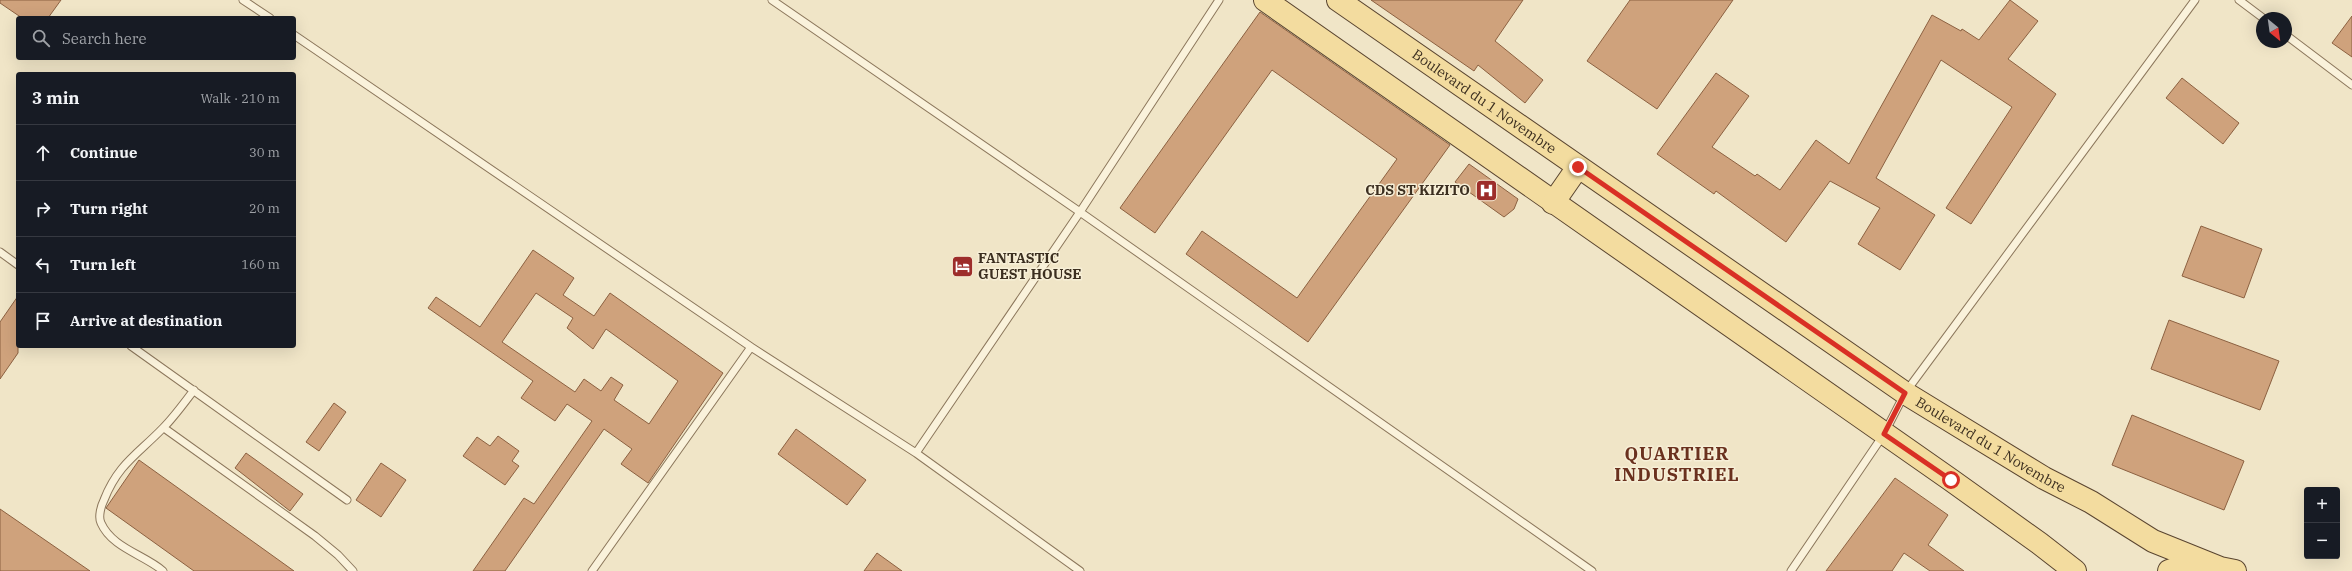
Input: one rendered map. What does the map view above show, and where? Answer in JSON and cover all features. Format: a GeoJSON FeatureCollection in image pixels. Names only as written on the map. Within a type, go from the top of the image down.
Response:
{"type":"FeatureCollection","features":[{"type":"Feature","properties":{"kind":"main road"},"geometry":{"type":"LineString","coordinates":[[1266,0],[2039,543],[2075,571]]}},
{"type":"Feature","properties":{"kind":"main road","name":"Boulevard du 1 Novembre"},"geometry":{"type":"LineString","coordinates":[[1338,0],[1905,393],[2044,478],[2091,502],[2153,541],[2228,569]]}},
{"type":"Feature","properties":{"kind":"main road"},"geometry":{"type":"LineString","coordinates":[[1553,202],[1578,167]]}},
{"type":"Feature","properties":{"kind":"main road","name":"Boulevard du 1 Novembre"},"geometry":{"type":"LineString","coordinates":[[2169,571],[2178,568],[2228,569]]}},
{"type":"Feature","properties":{"kind":"lane"},"geometry":{"type":"LineString","coordinates":[[243,0],[267,16]]}},
{"type":"Feature","properties":{"kind":"lane"},"geometry":{"type":"LineString","coordinates":[[772,0],[1080,212],[1592,571]]}},
{"type":"Feature","properties":{"kind":"lane"},"geometry":{"type":"LineString","coordinates":[[916,453],[1080,212],[1219,0]]}},
{"type":"Feature","properties":{"kind":"lane"},"geometry":{"type":"LineString","coordinates":[[1791,571],[1884,434],[1905,393],[2195,0]]}},
{"type":"Feature","properties":{"kind":"lane"},"geometry":{"type":"LineString","coordinates":[[2239,0],[2256,13]]}},
{"type":"Feature","properties":{"kind":"lane"},"geometry":{"type":"LineString","coordinates":[[296,36],[751,347],[916,453],[1080,571]]}},
{"type":"Feature","properties":{"kind":"lane"},"geometry":{"type":"LineString","coordinates":[[2292,40],[2352,85]]}},
{"type":"Feature","properties":{"kind":"lane"},"geometry":{"type":"LineString","coordinates":[[0,252],[16,264]]}},
{"type":"Feature","properties":{"kind":"lane"},"geometry":{"type":"LineString","coordinates":[[592,571],[751,347]]}},
{"type":"Feature","properties":{"kind":"lane"},"geometry":{"type":"LineString","coordinates":[[134,348],[347,500]]}},
{"type":"Feature","properties":{"kind":"lane"},"geometry":{"type":"LineString","coordinates":[[163,571],[153,562],[111,537],[100,523],[101,506],[111,483],[125,462],[164,428],[194,390]]}},
{"type":"Feature","properties":{"kind":"lane"},"geometry":{"type":"LineString","coordinates":[[164,428],[315,536],[338,555],[353,571]]}},
{"type":"Feature","properties":{"kind":"building"},"geometry":{"type":"Polygon","coordinates":[[[0,0],[61,0],[49,16],[19,16],[0,3],[0,0]]]}},
{"type":"Feature","properties":{"kind":"building"},"geometry":{"type":"Polygon","coordinates":[[[1371,0],[1523,0],[1495,41],[1543,80],[1525,103],[1478,65],[1474,71],[1371,0]]]}},
{"type":"Feature","properties":{"kind":"building"},"geometry":{"type":"Polygon","coordinates":[[[1630,0],[1733,0],[1657,109],[1587,61],[1630,0]]]}},
{"type":"Feature","properties":{"kind":"building"},"geometry":{"type":"Polygon","coordinates":[[[2010,0],[2038,21],[2008,59],[2056,94],[1971,224],[1946,208],[2012,107],[1941,60],[1876,178],[1935,215],[1900,270],[1858,244],[1880,208],[1830,181],[1786,242],[1716,191],[1714,194],[1657,154],[1716,73],[1749,96],[1712,147],[1755,176],[1757,174],[1780,190],[1816,140],[1849,164],[1932,15],[1961,31],[1962,29],[1979,40],[2010,0]]]}},
{"type":"Feature","properties":{"kind":"building"},"geometry":{"type":"Polygon","coordinates":[[[1260,12],[1450,145],[1308,342],[1186,254],[1202,231],[1297,298],[1397,159],[1272,70],[1155,233],[1120,208],[1260,12]]]}},
{"type":"Feature","properties":{"kind":"building"},"geometry":{"type":"Polygon","coordinates":[[[2352,16],[2352,57],[2332,43],[2352,16]]]}},
{"type":"Feature","properties":{"kind":"building"},"geometry":{"type":"Polygon","coordinates":[[[2182,78],[2239,123],[2223,144],[2166,98],[2182,78]]]}},
{"type":"Feature","properties":{"kind":"building","name":"CDS ST KIZITO"},"geometry":{"type":"Polygon","coordinates":[[[1469,164],[1518,199],[1514,209],[1504,217],[1455,182],[1469,164]]]}},
{"type":"Feature","properties":{"kind":"building"},"geometry":{"type":"Polygon","coordinates":[[[2201,226],[2262,249],[2244,298],[2182,276],[2201,226]]]}},
{"type":"Feature","properties":{"kind":"building"},"geometry":{"type":"Polygon","coordinates":[[[533,250],[574,278],[563,295],[594,316],[610,293],[723,373],[648,483],[621,464],[632,449],[604,429],[505,571],[473,571],[524,498],[534,504],[592,421],[567,404],[555,421],[521,398],[533,381],[428,308],[436,297],[480,327],[533,250]],[[536,293],[502,342],[575,392],[584,379],[601,391],[611,377],[623,385],[614,400],[649,424],[678,381],[606,329],[593,349],[567,328],[573,318],[536,293]]]}},
{"type":"Feature","properties":{"kind":"building"},"geometry":{"type":"Polygon","coordinates":[[[16,299],[16,348],[18,348],[18,353],[0,379],[0,322],[16,299]]]}},
{"type":"Feature","properties":{"kind":"building"},"geometry":{"type":"Polygon","coordinates":[[[2169,320],[2279,361],[2260,410],[2151,369],[2169,320]]]}},
{"type":"Feature","properties":{"kind":"building"},"geometry":{"type":"Polygon","coordinates":[[[334,403],[346,412],[319,451],[306,442],[334,403]]]}},
{"type":"Feature","properties":{"kind":"building"},"geometry":{"type":"Polygon","coordinates":[[[2132,415],[2244,461],[2224,510],[2112,465],[2132,415]]]}},
{"type":"Feature","properties":{"kind":"building"},"geometry":{"type":"Polygon","coordinates":[[[796,429],[866,480],[847,505],[778,454],[796,429]]]}},
{"type":"Feature","properties":{"kind":"building"},"geometry":{"type":"Polygon","coordinates":[[[498,436],[519,451],[512,461],[519,466],[505,485],[463,456],[477,437],[490,446],[498,436]]]}},
{"type":"Feature","properties":{"kind":"building"},"geometry":{"type":"Polygon","coordinates":[[[246,453],[303,494],[290,511],[235,468],[246,453]]]}},
{"type":"Feature","properties":{"kind":"building"},"geometry":{"type":"Polygon","coordinates":[[[139,460],[294,571],[194,571],[106,508],[139,460]]]}},
{"type":"Feature","properties":{"kind":"building"},"geometry":{"type":"Polygon","coordinates":[[[381,463],[406,480],[381,517],[356,500],[381,463]]]}},
{"type":"Feature","properties":{"kind":"building"},"geometry":{"type":"Polygon","coordinates":[[[1895,478],[1948,515],[1928,545],[1964,571],[1930,571],[1904,553],[1892,571],[1826,571],[1895,478]]]}},
{"type":"Feature","properties":{"kind":"building"},"geometry":{"type":"Polygon","coordinates":[[[0,509],[90,571],[0,571],[0,509]]]}},
{"type":"Feature","properties":{"kind":"building"},"geometry":{"type":"Polygon","coordinates":[[[877,553],[902,571],[864,571],[877,553]]]}},
{"type":"Feature","properties":{"kind":"place","name":"CDS ST KIZITO"},"geometry":{"type":"Point","coordinates":[1486,190]}},
{"type":"Feature","properties":{"kind":"place","name":"FANTASTIC GUEST HOUSE"},"geometry":{"type":"Point","coordinates":[962,266]}},
{"type":"Feature","properties":{"kind":"district","name":"QUARTIER INDUSTRIEL"},"geometry":{"type":"Point","coordinates":[1677,463]}},
{"type":"Feature","properties":{"kind":"route"},"geometry":{"type":"LineString","coordinates":[[1578,167],[1905,393],[1884,434],[1951,480]]}}]}
